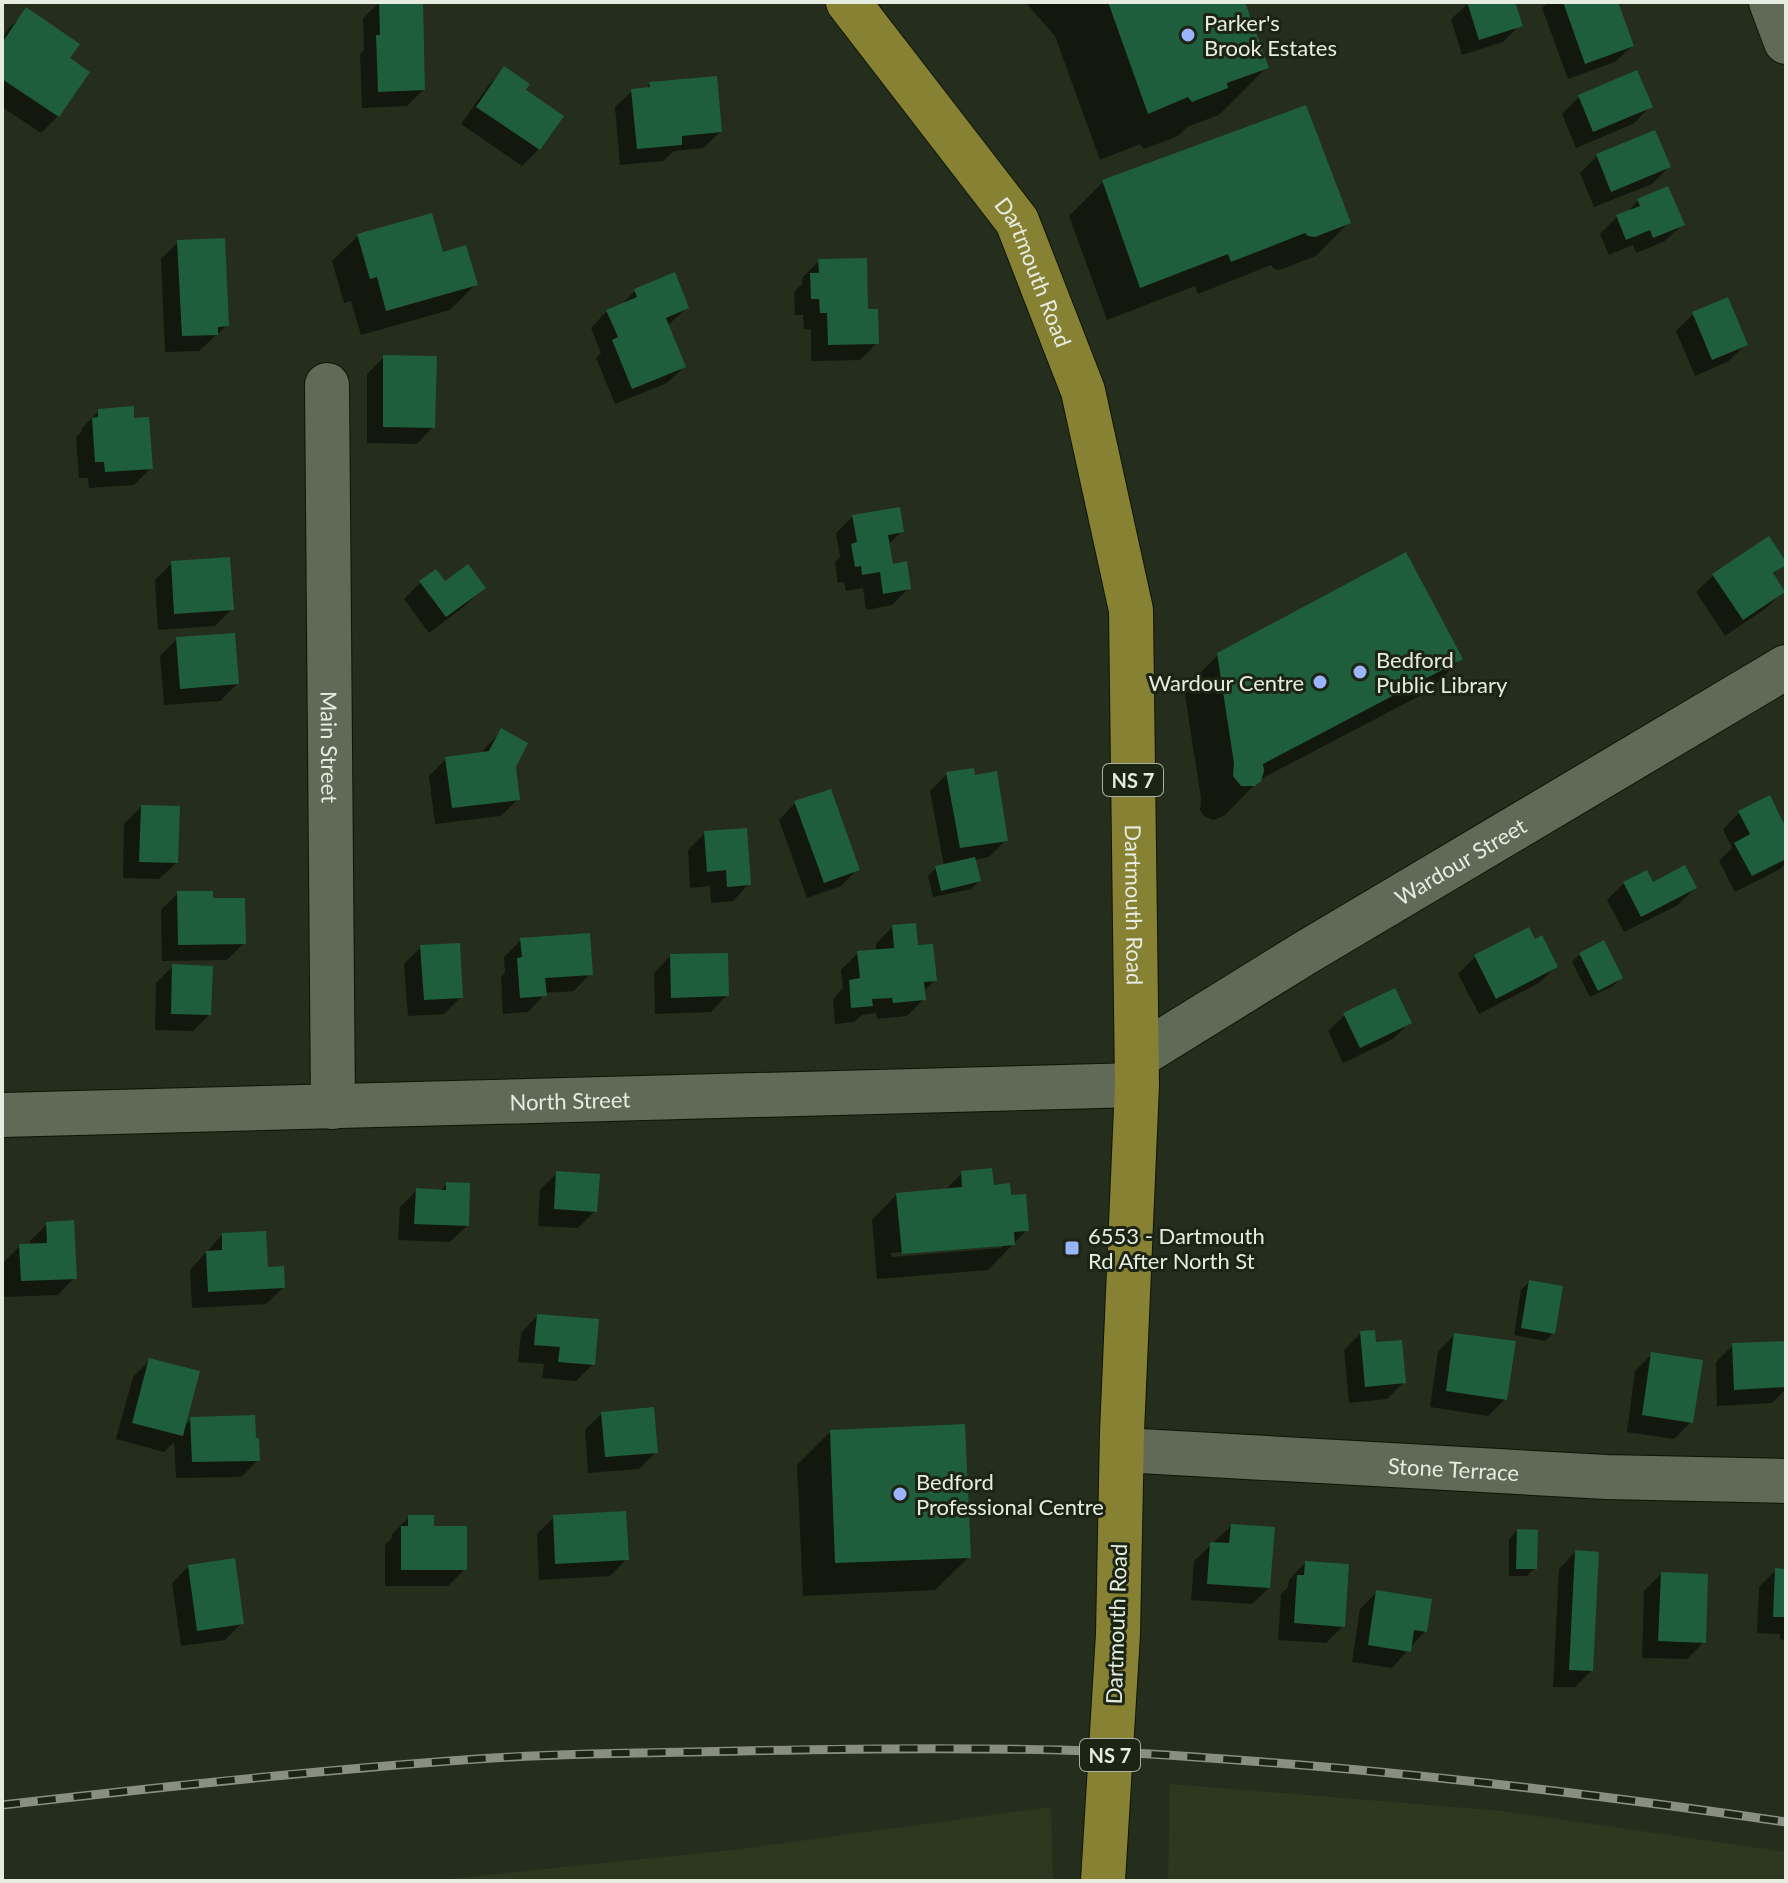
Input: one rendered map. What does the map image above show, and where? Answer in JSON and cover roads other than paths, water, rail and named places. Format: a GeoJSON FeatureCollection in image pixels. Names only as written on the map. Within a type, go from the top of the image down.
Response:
{"type":"FeatureCollection","features":[{"type":"Feature","properties":{"kind":"main road","name":"Dartmouth Road"},"geometry":{"type":"LineString","coordinates":[[848,2],[1017,221],[1083,391],[1131,610],[1137,1071],[1118,1634],[1103,1881]]}},
{"type":"Feature","properties":{"kind":"street"},"geometry":{"type":"LineString","coordinates":[[1771,2],[1786,42]]}},
{"type":"Feature","properties":{"kind":"street","name":"Main Street"},"geometry":{"type":"LineString","coordinates":[[327,385],[333,1107]]}},
{"type":"Feature","properties":{"kind":"street","name":"Wardour Street"},"geometry":{"type":"LineString","coordinates":[[1137,1071],[1305,953],[1786,667]]}},
{"type":"Feature","properties":{"kind":"street","name":"North Street"},"geometry":{"type":"LineString","coordinates":[[2,1115],[333,1107],[1137,1071]]}},
{"type":"Feature","properties":{"kind":"street","name":"Stone Terrace"},"geometry":{"type":"LineString","coordinates":[[1122,1450],[1606,1477],[1786,1481]]}},
{"type":"Feature","properties":{"kind":"railway"},"geometry":{"type":"LineString","coordinates":[[2,1805],[180,1785],[504,1757],[969,1749],[1132,1753],[1317,1766],[1518,1787],[1786,1822]]}},
{"type":"Feature","properties":{"kind":"place","name":"Parker's Brook Estates"},"geometry":{"type":"Point","coordinates":[1188,35]}},
{"type":"Feature","properties":{"kind":"place","name":"Bedford Public Library"},"geometry":{"type":"Point","coordinates":[1360,672]}},
{"type":"Feature","properties":{"kind":"place","name":"Wardour Centre"},"geometry":{"type":"Point","coordinates":[1320,682]}},
{"type":"Feature","properties":{"kind":"place","name":"6553 - Dartmouth Rd After North St"},"geometry":{"type":"Point","coordinates":[1072,1248]}},
{"type":"Feature","properties":{"kind":"place","name":"Bedford Professional Centre"},"geometry":{"type":"Point","coordinates":[900,1494]}}]}
